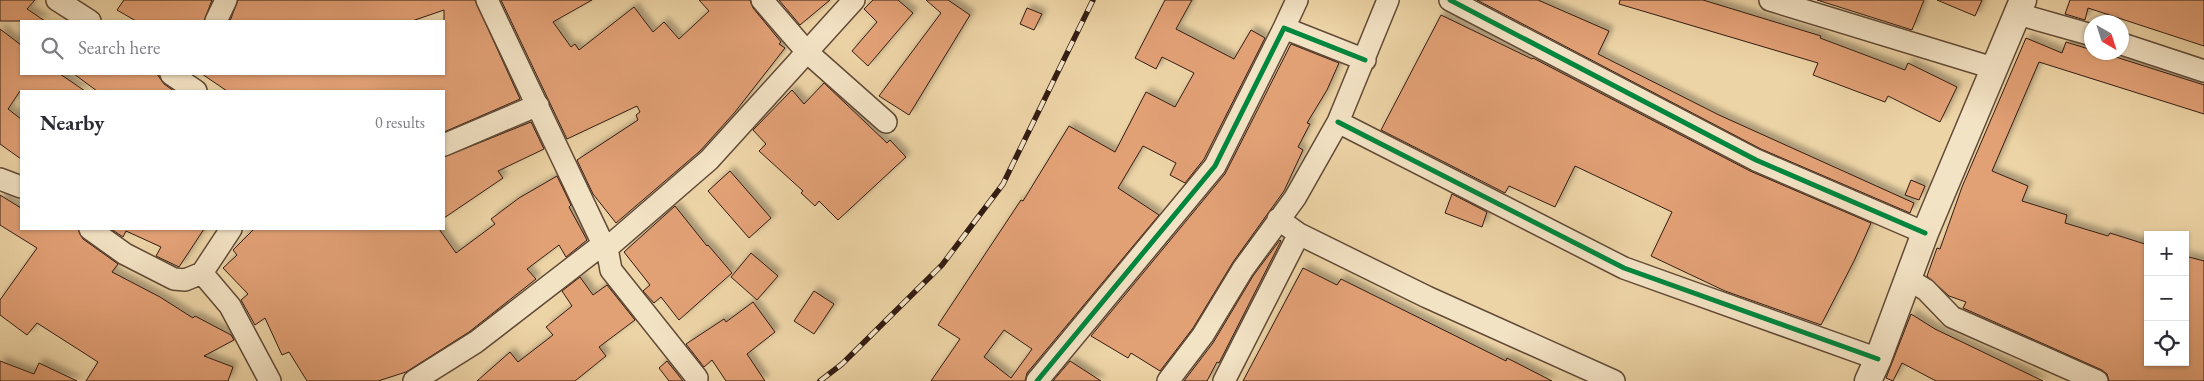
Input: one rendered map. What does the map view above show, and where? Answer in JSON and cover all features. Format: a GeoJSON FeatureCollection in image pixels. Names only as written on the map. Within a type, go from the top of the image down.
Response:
{"type":"FeatureCollection","features":[{"type":"Feature","properties":{"kind":"street"},"geometry":{"type":"LineString","coordinates":[[57,0],[88,20]]}},
{"type":"Feature","properties":{"kind":"street"},"geometry":{"type":"LineString","coordinates":[[216,20],[226,0]]}},
{"type":"Feature","properties":{"kind":"street"},"geometry":{"type":"LineString","coordinates":[[487,0],[605,246],[611,270],[697,378]]}},
{"type":"Feature","properties":{"kind":"street"},"geometry":{"type":"LineString","coordinates":[[762,0],[808,52],[886,122]]}},
{"type":"Feature","properties":{"kind":"street"},"geometry":{"type":"LineString","coordinates":[[414,381],[476,342],[605,246],[709,160],[854,0]]}},
{"type":"Feature","properties":{"kind":"street"},"geometry":{"type":"LineString","coordinates":[[1037,381],[1216,166],[1297,0]]}},
{"type":"Feature","properties":{"kind":"street"},"geometry":{"type":"LineString","coordinates":[[1168,381],[1203,335],[1243,269],[1295,198],[1338,122],[1388,0]]}},
{"type":"Feature","properties":{"kind":"street"},"geometry":{"type":"LineString","coordinates":[[1450,0],[1756,160],[1925,233]]}},
{"type":"Feature","properties":{"kind":"street"},"geometry":{"type":"LineString","coordinates":[[1770,0],[1993,68]]}},
{"type":"Feature","properties":{"kind":"street"},"geometry":{"type":"LineString","coordinates":[[1338,122],[1624,268],[1873,370],[1925,233],[2020,7],[2084,32]]}},
{"type":"Feature","properties":{"kind":"street"},"geometry":{"type":"LineString","coordinates":[[1284,28],[1365,60]]}},
{"type":"Feature","properties":{"kind":"street"},"geometry":{"type":"LineString","coordinates":[[2129,46],[2204,71]]}},
{"type":"Feature","properties":{"kind":"street"},"geometry":{"type":"LineString","coordinates":[[445,145],[538,105]]}},
{"type":"Feature","properties":{"kind":"street"},"geometry":{"type":"LineString","coordinates":[[0,179],[20,188]]}},
{"type":"Feature","properties":{"kind":"street"},"geometry":{"type":"LineString","coordinates":[[1278,219],[1300,234],[1427,297],[1614,381]]}},
{"type":"Feature","properties":{"kind":"street"},"geometry":{"type":"LineString","coordinates":[[91,230],[125,254],[174,279],[185,280],[202,273],[230,230]]}},
{"type":"Feature","properties":{"kind":"street"},"geometry":{"type":"LineString","coordinates":[[1224,381],[1300,234]]}},
{"type":"Feature","properties":{"kind":"street"},"geometry":{"type":"LineString","coordinates":[[202,273],[230,306],[270,381]]}},
{"type":"Feature","properties":{"kind":"street"},"geometry":{"type":"LineString","coordinates":[[1908,279],[1926,290],[1952,317],[2097,381]]}},
{"type":"Feature","properties":{"kind":"building"},"geometry":{"type":"Polygon","coordinates":[[[0,0],[35,0],[27,9],[44,20],[20,20],[0,21],[0,0]]]}},
{"type":"Feature","properties":{"kind":"building"},"geometry":{"type":"Polygon","coordinates":[[[124,0],[212,0],[204,20],[134,20],[117,10],[124,0]]]}},
{"type":"Feature","properties":{"kind":"building"},"geometry":{"type":"Polygon","coordinates":[[[238,0],[475,0],[520,99],[445,132],[445,90],[226,90],[203,75],[445,75],[444,10],[415,20],[230,20],[238,0]]]}},
{"type":"Feature","properties":{"kind":"building"},"geometry":{"type":"Polygon","coordinates":[[[501,0],[592,0],[553,22],[571,47],[575,44],[579,50],[634,7],[653,32],[664,22],[679,39],[709,11],[699,0],[750,0],[753,8],[781,42],[779,44],[785,48],[735,112],[700,151],[616,223],[593,194],[577,160],[638,120],[636,115],[640,112],[637,106],[567,139],[501,0]]]}},
{"type":"Feature","properties":{"kind":"building"},"geometry":{"type":"Polygon","coordinates":[[[779,0],[830,0],[800,25],[779,0]]]}},
{"type":"Feature","properties":{"kind":"building"},"geometry":{"type":"Polygon","coordinates":[[[873,0],[898,0],[913,13],[868,66],[852,51],[877,22],[864,9],[873,0]]]}},
{"type":"Feature","properties":{"kind":"building"},"geometry":{"type":"Polygon","coordinates":[[[926,0],[948,0],[970,15],[909,115],[879,96],[941,13],[926,0]]]}},
{"type":"Feature","properties":{"kind":"building"},"geometry":{"type":"Polygon","coordinates":[[[1165,0],[1192,0],[1176,29],[1234,59],[1251,30],[1265,38],[1204,159],[1185,183],[1170,175],[1176,163],[1143,146],[1118,188],[1159,215],[1027,373],[1025,381],[931,381],[960,339],[938,325],[1021,200],[1023,201],[1069,126],[1115,152],[1146,92],[1175,107],[1194,73],[1162,57],[1156,69],[1135,58],[1165,0]],[[1004,330],[984,357],[1011,378],[1032,349],[1004,330]]]}},
{"type":"Feature","properties":{"kind":"building"},"geometry":{"type":"Polygon","coordinates":[[[1477,0],[1538,0],[1609,31],[1598,54],[1719,115],[1914,203],[1910,213],[1761,149],[1477,0]]]}},
{"type":"Feature","properties":{"kind":"building"},"geometry":{"type":"Polygon","coordinates":[[[1620,0],[1703,0],[1821,36],[1820,38],[1905,70],[1908,63],[1957,87],[1940,122],[1888,96],[1885,102],[1813,75],[1818,63],[1619,4],[1620,0]]]}},
{"type":"Feature","properties":{"kind":"building"},"geometry":{"type":"Polygon","coordinates":[[[1817,0],[1924,0],[1912,30],[1817,0]]]}},
{"type":"Feature","properties":{"kind":"building"},"geometry":{"type":"Polygon","coordinates":[[[1937,0],[1982,0],[1975,16],[1937,0]]]}},
{"type":"Feature","properties":{"kind":"building"},"geometry":{"type":"Polygon","coordinates":[[[2070,0],[2204,0],[2204,46],[2129,21],[2129,15],[2109,15],[2088,8],[2086,15],[2084,15],[2084,20],[2065,14],[2070,0]]]}},
{"type":"Feature","properties":{"kind":"building"},"geometry":{"type":"Polygon","coordinates":[[[1027,8],[1042,14],[1034,30],[1020,24],[1027,8]]]}},
{"type":"Feature","properties":{"kind":"building"},"geometry":{"type":"Polygon","coordinates":[[[1441,15],[1533,58],[1750,171],[1871,223],[1821,325],[1725,291],[1651,256],[1672,212],[1575,166],[1555,207],[1509,186],[1505,193],[1381,130],[1441,15]]]}},
{"type":"Feature","properties":{"kind":"building"},"geometry":{"type":"Polygon","coordinates":[[[0,29],[20,44],[20,75],[61,75],[84,90],[20,90],[8,109],[20,118],[20,158],[0,144],[0,29]]]}},
{"type":"Feature","properties":{"kind":"building"},"geometry":{"type":"Polygon","coordinates":[[[2026,38],[2062,53],[2066,42],[2084,48],[2084,60],[2125,60],[2204,85],[2204,114],[2039,62],[1992,171],[2028,186],[2022,201],[2067,215],[2065,223],[2108,236],[2110,233],[2144,244],[2144,366],[2189,366],[2189,257],[2204,261],[2204,381],[2109,381],[2107,374],[2102,370],[1963,308],[1966,302],[1949,296],[1927,276],[1937,248],[1940,249],[1962,187],[2026,38]]]}},
{"type":"Feature","properties":{"kind":"building"},"geometry":{"type":"Polygon","coordinates":[[[1291,44],[1339,63],[1327,90],[1307,123],[1310,124],[1298,147],[1303,150],[1284,191],[1233,262],[1193,328],[1160,371],[1131,353],[1128,358],[1091,336],[1225,174],[1291,44]]]}},
{"type":"Feature","properties":{"kind":"building"},"geometry":{"type":"Polygon","coordinates":[[[75,75],[158,75],[164,84],[173,90],[96,90],[75,75]]]}},
{"type":"Feature","properties":{"kind":"building"},"geometry":{"type":"Polygon","coordinates":[[[824,83],[887,143],[890,140],[906,157],[838,220],[819,201],[815,206],[801,193],[803,191],[759,151],[766,144],[753,130],[792,90],[804,104],[824,83]]]}},
{"type":"Feature","properties":{"kind":"building"},"geometry":{"type":"Polygon","coordinates":[[[531,122],[544,149],[498,171],[503,178],[445,217],[445,157],[531,122]]]}},
{"type":"Feature","properties":{"kind":"building"},"geometry":{"type":"Polygon","coordinates":[[[730,171],[771,218],[749,238],[708,191],[730,171]]]}},
{"type":"Feature","properties":{"kind":"building"},"geometry":{"type":"Polygon","coordinates":[[[557,176],[571,205],[569,207],[587,240],[566,257],[559,245],[527,269],[536,279],[469,332],[406,372],[378,381],[307,381],[289,352],[282,355],[265,318],[255,325],[241,300],[248,294],[223,268],[237,255],[233,250],[253,230],[440,230],[456,253],[495,224],[491,219],[519,198],[557,176]]]}},
{"type":"Feature","properties":{"kind":"building"},"geometry":{"type":"Polygon","coordinates":[[[1911,180],[1925,186],[1919,200],[1905,195],[1911,180]]]}},
{"type":"Feature","properties":{"kind":"building"},"geometry":{"type":"Polygon","coordinates":[[[1452,194],[1487,212],[1482,227],[1445,213],[1452,194]]]}},
{"type":"Feature","properties":{"kind":"building"},"geometry":{"type":"Polygon","coordinates":[[[0,195],[20,207],[20,230],[78,230],[83,239],[118,264],[112,272],[160,297],[193,318],[195,316],[231,335],[234,340],[204,356],[233,367],[228,381],[86,381],[98,362],[37,323],[27,335],[0,315],[0,300],[37,248],[0,225],[0,195]]]}},
{"type":"Feature","properties":{"kind":"building"},"geometry":{"type":"Polygon","coordinates":[[[675,206],[707,246],[732,273],[679,320],[661,297],[654,303],[643,291],[650,285],[624,252],[675,206]]]}},
{"type":"Feature","properties":{"kind":"building"},"geometry":{"type":"Polygon","coordinates":[[[112,230],[203,230],[179,267],[156,256],[161,247],[126,231],[123,237],[112,230]]]}},
{"type":"Feature","properties":{"kind":"building"},"geometry":{"type":"Polygon","coordinates":[[[1280,240],[1219,363],[1217,362],[1207,381],[1184,381],[1213,343],[1253,276],[1280,240]]]}},
{"type":"Feature","properties":{"kind":"building"},"geometry":{"type":"Polygon","coordinates":[[[751,253],[778,276],[757,300],[731,277],[751,253]]]}},
{"type":"Feature","properties":{"kind":"building"},"geometry":{"type":"Polygon","coordinates":[[[1303,268],[1337,285],[1341,279],[1506,361],[1507,358],[1552,381],[1243,381],[1303,268]]]}},
{"type":"Feature","properties":{"kind":"building"},"geometry":{"type":"Polygon","coordinates":[[[580,277],[593,295],[607,285],[635,320],[599,347],[606,356],[575,381],[477,381],[510,352],[518,362],[553,335],[546,327],[572,306],[562,291],[580,277]]]}},
{"type":"Feature","properties":{"kind":"building"},"geometry":{"type":"Polygon","coordinates":[[[814,291],[834,304],[814,334],[794,321],[814,291]]]}},
{"type":"Feature","properties":{"kind":"building"},"geometry":{"type":"Polygon","coordinates":[[[753,302],[775,332],[747,354],[765,381],[726,381],[712,360],[704,367],[686,344],[724,319],[726,322],[753,302]]]}},
{"type":"Feature","properties":{"kind":"building"},"geometry":{"type":"Polygon","coordinates":[[[1911,314],[1935,329],[2043,381],[1936,381],[1902,363],[1893,381],[1886,378],[1911,314]]]}},
{"type":"Feature","properties":{"kind":"building"},"geometry":{"type":"Polygon","coordinates":[[[0,361],[34,374],[39,363],[77,381],[0,381],[0,361]]]}},
{"type":"Feature","properties":{"kind":"building"},"geometry":{"type":"Polygon","coordinates":[[[667,361],[683,381],[669,381],[659,368],[667,361]]]}},
{"type":"Feature","properties":{"kind":"building"},"geometry":{"type":"Polygon","coordinates":[[[1070,361],[1101,381],[1053,381],[1070,361]]]}},
{"type":"Feature","properties":{"kind":"railway"},"geometry":{"type":"LineString","coordinates":[[820,381],[842,364],[942,265],[1003,184],[1093,0]]}},
{"type":"Feature","properties":{"kind":"cycle path"},"geometry":{"type":"LineString","coordinates":[[1450,0],[1756,160],[1925,233]]}},
{"type":"Feature","properties":{"kind":"cycle path"},"geometry":{"type":"LineString","coordinates":[[1037,381],[1215,166],[1284,28],[1365,60]]}},
{"type":"Feature","properties":{"kind":"cycle path"},"geometry":{"type":"LineString","coordinates":[[1338,122],[1624,268],[1878,359]]}}]}
